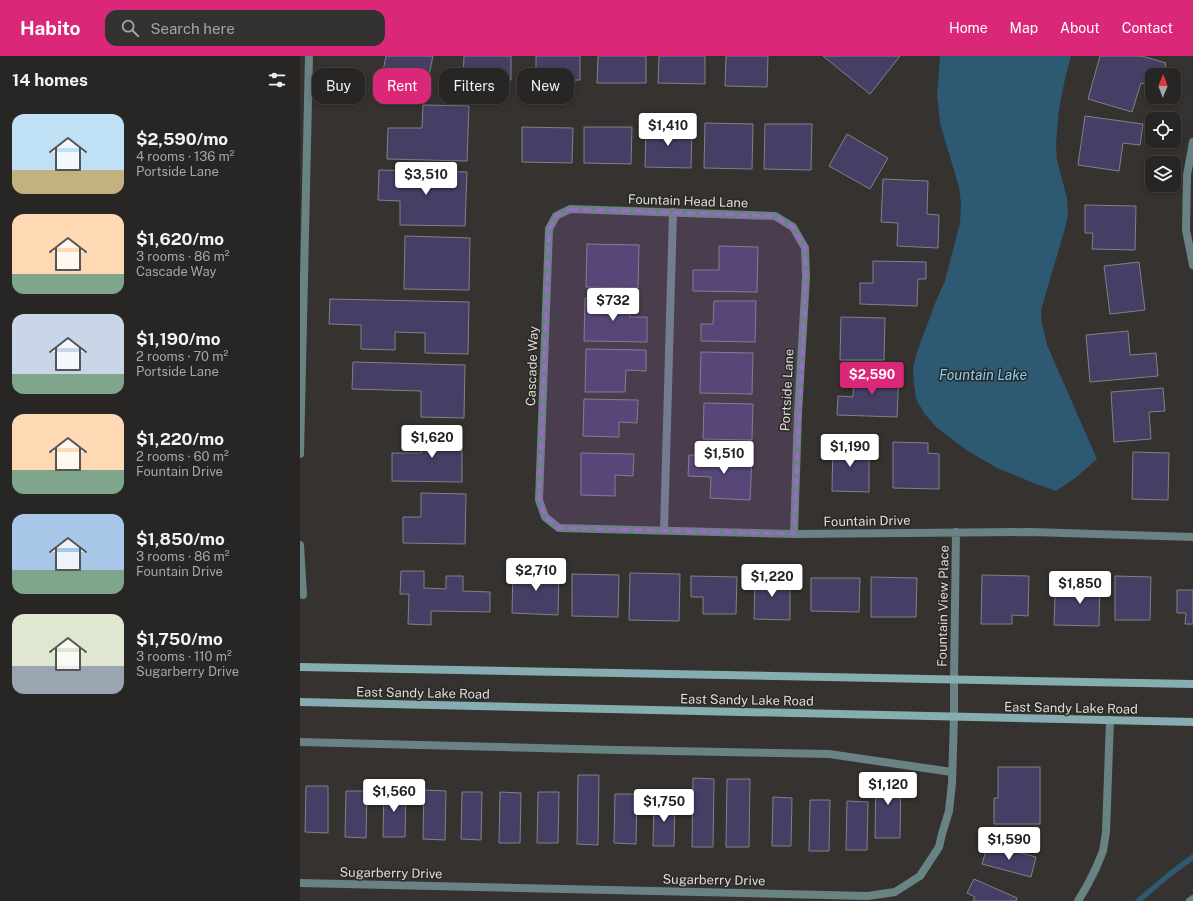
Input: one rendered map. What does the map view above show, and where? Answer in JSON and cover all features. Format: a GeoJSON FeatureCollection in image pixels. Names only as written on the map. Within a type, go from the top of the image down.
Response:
{"type":"FeatureCollection","features":[{"type":"Feature","properties":{"kind":"main road","name":"East Sandy Lake Road"},"geometry":{"type":"LineString","coordinates":[[300,667],[1193,684]]}},
{"type":"Feature","properties":{"kind":"main road","name":"East Sandy Lake Road"},"geometry":{"type":"LineString","coordinates":[[300,702],[1193,722]]}},
{"type":"Feature","properties":{"kind":"street"},"geometry":{"type":"LineString","coordinates":[[300,454],[309,56]]}},
{"type":"Feature","properties":{"kind":"street"},"geometry":{"type":"LineString","coordinates":[[1193,142],[1187,175],[1186,230],[1193,265]]}},
{"type":"Feature","properties":{"kind":"street","name":"Fountain Head Lane"},"geometry":{"type":"LineString","coordinates":[[556,216],[570,209],[775,216],[793,227],[805,248]]}},
{"type":"Feature","properties":{"kind":"street"},"geometry":{"type":"LineString","coordinates":[[664,530],[673,212]]}},
{"type":"Feature","properties":{"kind":"street","name":"Cascade Way"},"geometry":{"type":"LineString","coordinates":[[545,517],[539,500],[549,229],[556,216]]}},
{"type":"Feature","properties":{"kind":"street","name":"Portside Lane"},"geometry":{"type":"LineString","coordinates":[[794,534],[798,414],[806,278],[805,248]]}},
{"type":"Feature","properties":{"kind":"street","name":"Fountain Drive"},"geometry":{"type":"LineString","coordinates":[[545,517],[559,528],[794,534],[1031,532],[1193,538]]}},
{"type":"Feature","properties":{"kind":"street","name":"Fountain View Place"},"geometry":{"type":"LineString","coordinates":[[954,680],[956,532]]}},
{"type":"Feature","properties":{"kind":"street"},"geometry":{"type":"LineString","coordinates":[[300,545],[302,595]]}},
{"type":"Feature","properties":{"kind":"street","name":"Sugarberry Drive"},"geometry":{"type":"LineString","coordinates":[[300,883],[868,896],[895,892],[920,876],[940,847],[942,834],[949,811],[952,772],[954,680]]}},
{"type":"Feature","properties":{"kind":"street"},"geometry":{"type":"LineString","coordinates":[[1078,901],[1096,868],[1102,851],[1106,832],[1110,720]]}},
{"type":"Feature","properties":{"kind":"street"},"geometry":{"type":"LineString","coordinates":[[300,742],[828,754],[952,772]]}},
{"type":"Feature","properties":{"kind":"highlighted area"},"geometry":{"type":"Polygon","coordinates":[[[570,209],[775,216],[793,227],[805,248],[806,277],[794,534],[559,528],[545,517],[539,500],[549,229],[556,216],[570,209]]]}},
{"type":"Feature","properties":{"kind":"water","name":"Fountain Lake"},"geometry":{"type":"Polygon","coordinates":[[[940,56],[1071,56],[1059,109],[1056,145],[1057,160],[1067,198],[1068,215],[1041,310],[1042,324],[1047,345],[1097,459],[1074,479],[1056,491],[997,468],[966,450],[936,427],[924,413],[916,399],[913,368],[917,352],[945,281],[960,223],[961,204],[959,187],[940,123],[937,95],[940,56]]]}},
{"type":"Feature","properties":{"kind":"building"},"geometry":{"type":"Polygon","coordinates":[[[386,56],[433,56],[431,68],[384,68],[386,56]]]}},
{"type":"Feature","properties":{"kind":"building"},"geometry":{"type":"Polygon","coordinates":[[[464,56],[511,56],[511,80],[509,80],[509,68],[463,68],[464,56]]]}},
{"type":"Feature","properties":{"kind":"building"},"geometry":{"type":"Polygon","coordinates":[[[536,56],[580,56],[580,80],[574,80],[574,68],[536,68],[536,56]]]}},
{"type":"Feature","properties":{"kind":"building"},"geometry":{"type":"Polygon","coordinates":[[[598,56],[646,56],[646,83],[597,83],[598,56]]]}},
{"type":"Feature","properties":{"kind":"building"},"geometry":{"type":"Polygon","coordinates":[[[659,56],[705,56],[705,84],[658,83],[659,56]]]}},
{"type":"Feature","properties":{"kind":"building"},"geometry":{"type":"Polygon","coordinates":[[[726,56],[768,56],[767,87],[725,86],[726,56]]]}},
{"type":"Feature","properties":{"kind":"building"},"geometry":{"type":"Polygon","coordinates":[[[823,56],[900,56],[870,94],[823,56]]]}},
{"type":"Feature","properties":{"kind":"building"},"geometry":{"type":"Polygon","coordinates":[[[1100,56],[1142,56],[1166,63],[1165,68],[1145,68],[1145,84],[1141,83],[1132,112],[1088,99],[1100,56]]]}},
{"type":"Feature","properties":{"kind":"building"},"geometry":{"type":"Polygon","coordinates":[[[423,105],[469,106],[467,161],[387,159],[388,128],[422,128],[423,105]]]}},
{"type":"Feature","properties":{"kind":"building"},"geometry":{"type":"Polygon","coordinates":[[[1085,116],[1143,124],[1140,145],[1123,143],[1119,171],[1078,165],[1085,116]]]}},
{"type":"Feature","properties":{"kind":"building"},"geometry":{"type":"Polygon","coordinates":[[[705,123],[753,124],[752,169],[704,168],[705,123]]]}},
{"type":"Feature","properties":{"kind":"building"},"geometry":{"type":"Polygon","coordinates":[[[765,124],[812,124],[811,170],[764,169],[765,124]]]}},
{"type":"Feature","properties":{"kind":"building"},"geometry":{"type":"Polygon","coordinates":[[[646,126],[692,127],[691,168],[645,167],[646,126]]]}},
{"type":"Feature","properties":{"kind":"building"},"geometry":{"type":"Polygon","coordinates":[[[522,127],[573,128],[572,163],[522,162],[522,127]]]}},
{"type":"Feature","properties":{"kind":"building"},"geometry":{"type":"Polygon","coordinates":[[[584,127],[632,127],[631,164],[584,163],[584,127]]]}},
{"type":"Feature","properties":{"kind":"building"},"geometry":{"type":"Polygon","coordinates":[[[847,134],[888,158],[870,189],[829,166],[847,134]]]}},
{"type":"Feature","properties":{"kind":"building"},"geometry":{"type":"Polygon","coordinates":[[[379,170],[467,172],[465,226],[400,225],[400,201],[378,200],[379,170]]]}},
{"type":"Feature","properties":{"kind":"building"},"geometry":{"type":"Polygon","coordinates":[[[883,179],[928,181],[927,214],[939,215],[938,248],[897,246],[898,223],[881,222],[883,179]]]}},
{"type":"Feature","properties":{"kind":"building"},"geometry":{"type":"Polygon","coordinates":[[[1085,205],[1136,206],[1135,250],[1092,249],[1093,233],[1085,233],[1085,205]]]}},
{"type":"Feature","properties":{"kind":"building"},"geometry":{"type":"Polygon","coordinates":[[[405,236],[470,238],[469,290],[404,289],[405,236]]]}},
{"type":"Feature","properties":{"kind":"building"},"geometry":{"type":"Polygon","coordinates":[[[587,244],[639,245],[638,288],[586,287],[587,244]]]}},
{"type":"Feature","properties":{"kind":"building"},"geometry":{"type":"Polygon","coordinates":[[[719,246],[758,247],[757,292],[693,291],[693,270],[719,270],[719,246]]]}},
{"type":"Feature","properties":{"kind":"building"},"geometry":{"type":"Polygon","coordinates":[[[873,261],[926,262],[926,279],[918,279],[917,306],[860,304],[860,283],[873,283],[873,261]]]}},
{"type":"Feature","properties":{"kind":"building"},"geometry":{"type":"Polygon","coordinates":[[[1139,262],[1145,310],[1110,314],[1104,266],[1139,262]]]}},
{"type":"Feature","properties":{"kind":"building"},"geometry":{"type":"Polygon","coordinates":[[[585,298],[630,299],[630,317],[647,317],[647,342],[584,341],[585,298]]]}},
{"type":"Feature","properties":{"kind":"building"},"geometry":{"type":"Polygon","coordinates":[[[330,299],[469,302],[468,354],[425,353],[425,333],[395,332],[395,350],[361,349],[361,325],[329,324],[330,299]]]}},
{"type":"Feature","properties":{"kind":"building"},"geometry":{"type":"Polygon","coordinates":[[[714,301],[756,301],[755,342],[701,341],[701,324],[713,324],[714,301]]]}},
{"type":"Feature","properties":{"kind":"building"},"geometry":{"type":"Polygon","coordinates":[[[841,317],[885,318],[884,360],[840,360],[841,317]]]}},
{"type":"Feature","properties":{"kind":"building"},"geometry":{"type":"Polygon","coordinates":[[[1128,331],[1130,355],[1156,353],[1158,376],[1090,382],[1086,335],[1128,331]]]}},
{"type":"Feature","properties":{"kind":"building"},"geometry":{"type":"Polygon","coordinates":[[[586,349],[646,350],[646,371],[626,370],[625,392],[585,392],[586,349]]]}},
{"type":"Feature","properties":{"kind":"building"},"geometry":{"type":"Polygon","coordinates":[[[701,352],[753,353],[752,394],[700,393],[701,352]]]}},
{"type":"Feature","properties":{"kind":"building"},"geometry":{"type":"Polygon","coordinates":[[[353,362],[465,365],[464,418],[421,417],[421,391],[352,389],[353,362]]]}},
{"type":"Feature","properties":{"kind":"building"},"geometry":{"type":"Polygon","coordinates":[[[854,372],[899,373],[897,417],[837,415],[838,396],[853,397],[854,372]]]}},
{"type":"Feature","properties":{"kind":"building"},"geometry":{"type":"Polygon","coordinates":[[[1163,388],[1165,411],[1149,412],[1151,439],[1114,442],[1111,392],[1163,388]]]}},
{"type":"Feature","properties":{"kind":"building"},"geometry":{"type":"Polygon","coordinates":[[[584,399],[638,400],[637,423],[619,422],[619,437],[583,436],[584,399]]]}},
{"type":"Feature","properties":{"kind":"building"},"geometry":{"type":"Polygon","coordinates":[[[704,403],[753,404],[752,440],[703,439],[704,403]]]}},
{"type":"Feature","properties":{"kind":"building"},"geometry":{"type":"Polygon","coordinates":[[[422,429],[462,430],[462,482],[392,481],[392,453],[421,453],[422,429]]]}},
{"type":"Feature","properties":{"kind":"building"},"geometry":{"type":"Polygon","coordinates":[[[833,441],[858,441],[857,453],[869,454],[869,492],[832,491],[833,441]]]}},
{"type":"Feature","properties":{"kind":"building"},"geometry":{"type":"Polygon","coordinates":[[[893,442],[928,443],[928,453],[939,454],[939,489],[893,488],[893,442]]]}},
{"type":"Feature","properties":{"kind":"building"},"geometry":{"type":"Polygon","coordinates":[[[1133,452],[1169,453],[1168,500],[1132,499],[1133,452]]]}},
{"type":"Feature","properties":{"kind":"building"},"geometry":{"type":"Polygon","coordinates":[[[581,453],[634,454],[633,476],[615,475],[615,496],[581,495],[581,453]]]}},
{"type":"Feature","properties":{"kind":"building"},"geometry":{"type":"Polygon","coordinates":[[[689,455],[752,458],[750,500],[710,498],[711,477],[688,476],[689,455]]]}},
{"type":"Feature","properties":{"kind":"building"},"geometry":{"type":"Polygon","coordinates":[[[421,493],[466,494],[465,544],[403,543],[403,517],[421,517],[421,493]]]}},
{"type":"Feature","properties":{"kind":"building"},"geometry":{"type":"Polygon","coordinates":[[[513,570],[559,571],[558,615],[512,613],[513,570]]]}},
{"type":"Feature","properties":{"kind":"building"},"geometry":{"type":"Polygon","coordinates":[[[401,571],[424,571],[424,588],[446,589],[446,576],[463,576],[463,591],[490,592],[490,612],[431,611],[431,625],[408,624],[409,594],[400,594],[401,571]]]}},
{"type":"Feature","properties":{"kind":"building"},"geometry":{"type":"Polygon","coordinates":[[[630,573],[680,574],[679,621],[629,620],[630,573]]]}},
{"type":"Feature","properties":{"kind":"building"},"geometry":{"type":"Polygon","coordinates":[[[572,574],[619,575],[618,617],[572,616],[572,574]]]}},
{"type":"Feature","properties":{"kind":"building"},"geometry":{"type":"Polygon","coordinates":[[[982,575],[1029,576],[1028,616],[1012,615],[1012,624],[981,624],[982,575]]]}},
{"type":"Feature","properties":{"kind":"building"},"geometry":{"type":"Polygon","coordinates":[[[691,576],[737,577],[736,614],[703,614],[703,597],[691,597],[691,576]]]}},
{"type":"Feature","properties":{"kind":"building"},"geometry":{"type":"Polygon","coordinates":[[[1115,576],[1151,577],[1150,620],[1115,620],[1115,576]]]}},
{"type":"Feature","properties":{"kind":"building"},"geometry":{"type":"Polygon","coordinates":[[[755,577],[790,577],[790,620],[754,619],[755,577]]]}},
{"type":"Feature","properties":{"kind":"building"},"geometry":{"type":"Polygon","coordinates":[[[871,577],[917,578],[916,617],[871,617],[871,577]]]}},
{"type":"Feature","properties":{"kind":"building"},"geometry":{"type":"Polygon","coordinates":[[[1080,577],[1100,577],[1099,626],[1054,625],[1055,595],[1080,595],[1080,577]]]}},
{"type":"Feature","properties":{"kind":"building"},"geometry":{"type":"Polygon","coordinates":[[[811,578],[860,578],[859,612],[811,611],[811,578]]]}},
{"type":"Feature","properties":{"kind":"building"},"geometry":{"type":"Polygon","coordinates":[[[1177,590],[1193,590],[1193,624],[1185,624],[1186,613],[1177,613],[1177,590]]]}},
{"type":"Feature","properties":{"kind":"building"},"geometry":{"type":"Polygon","coordinates":[[[998,767],[1040,767],[1040,824],[994,824],[994,798],[998,798],[998,767]]]}},
{"type":"Feature","properties":{"kind":"building"},"geometry":{"type":"Polygon","coordinates":[[[578,775],[599,775],[598,845],[577,844],[578,775]]]}},
{"type":"Feature","properties":{"kind":"building"},"geometry":{"type":"Polygon","coordinates":[[[876,775],[901,775],[900,838],[875,838],[876,775]]]}},
{"type":"Feature","properties":{"kind":"building"},"geometry":{"type":"Polygon","coordinates":[[[693,778],[714,779],[713,847],[692,847],[693,778]]]}},
{"type":"Feature","properties":{"kind":"building"},"geometry":{"type":"Polygon","coordinates":[[[727,779],[750,779],[749,847],[726,847],[727,779]]]}},
{"type":"Feature","properties":{"kind":"building"},"geometry":{"type":"Polygon","coordinates":[[[306,786],[328,786],[328,833],[305,832],[306,786]]]}},
{"type":"Feature","properties":{"kind":"building"},"geometry":{"type":"Polygon","coordinates":[[[384,788],[406,789],[405,837],[383,837],[384,788]]]}},
{"type":"Feature","properties":{"kind":"building"},"geometry":{"type":"Polygon","coordinates":[[[424,790],[446,791],[445,840],[423,839],[424,790]]]}},
{"type":"Feature","properties":{"kind":"building"},"geometry":{"type":"Polygon","coordinates":[[[346,791],[367,791],[366,838],[345,837],[346,791]]]}},
{"type":"Feature","properties":{"kind":"building"},"geometry":{"type":"Polygon","coordinates":[[[462,792],[482,792],[481,840],[461,839],[462,792]]]}},
{"type":"Feature","properties":{"kind":"building"},"geometry":{"type":"Polygon","coordinates":[[[500,792],[521,793],[520,843],[499,843],[500,792]]]}},
{"type":"Feature","properties":{"kind":"building"},"geometry":{"type":"Polygon","coordinates":[[[538,792],[559,792],[558,843],[537,843],[538,792]]]}},
{"type":"Feature","properties":{"kind":"building"},"geometry":{"type":"Polygon","coordinates":[[[615,794],[637,794],[636,844],[614,843],[615,794]]]}},
{"type":"Feature","properties":{"kind":"building"},"geometry":{"type":"Polygon","coordinates":[[[773,797],[792,798],[791,846],[772,846],[773,797]]]}},
{"type":"Feature","properties":{"kind":"building"},"geometry":{"type":"Polygon","coordinates":[[[654,800],[675,800],[674,846],[653,846],[654,800]]]}},
{"type":"Feature","properties":{"kind":"building"},"geometry":{"type":"Polygon","coordinates":[[[810,800],[830,800],[829,851],[809,851],[810,800]]]}},
{"type":"Feature","properties":{"kind":"building"},"geometry":{"type":"Polygon","coordinates":[[[847,801],[868,802],[867,850],[846,850],[847,801]]]}},
{"type":"Feature","properties":{"kind":"building"},"geometry":{"type":"Polygon","coordinates":[[[988,844],[1036,857],[1031,877],[982,864],[988,844]]]}},
{"type":"Feature","properties":{"kind":"building"},"geometry":{"type":"Polygon","coordinates":[[[974,879],[1017,898],[1016,901],[973,901],[975,897],[967,893],[974,879]]]}},
{"type":"Feature","properties":{"kind":"waterway"},"geometry":{"type":"LineString","coordinates":[[1138,901],[1171,873],[1193,857]]}}]}
